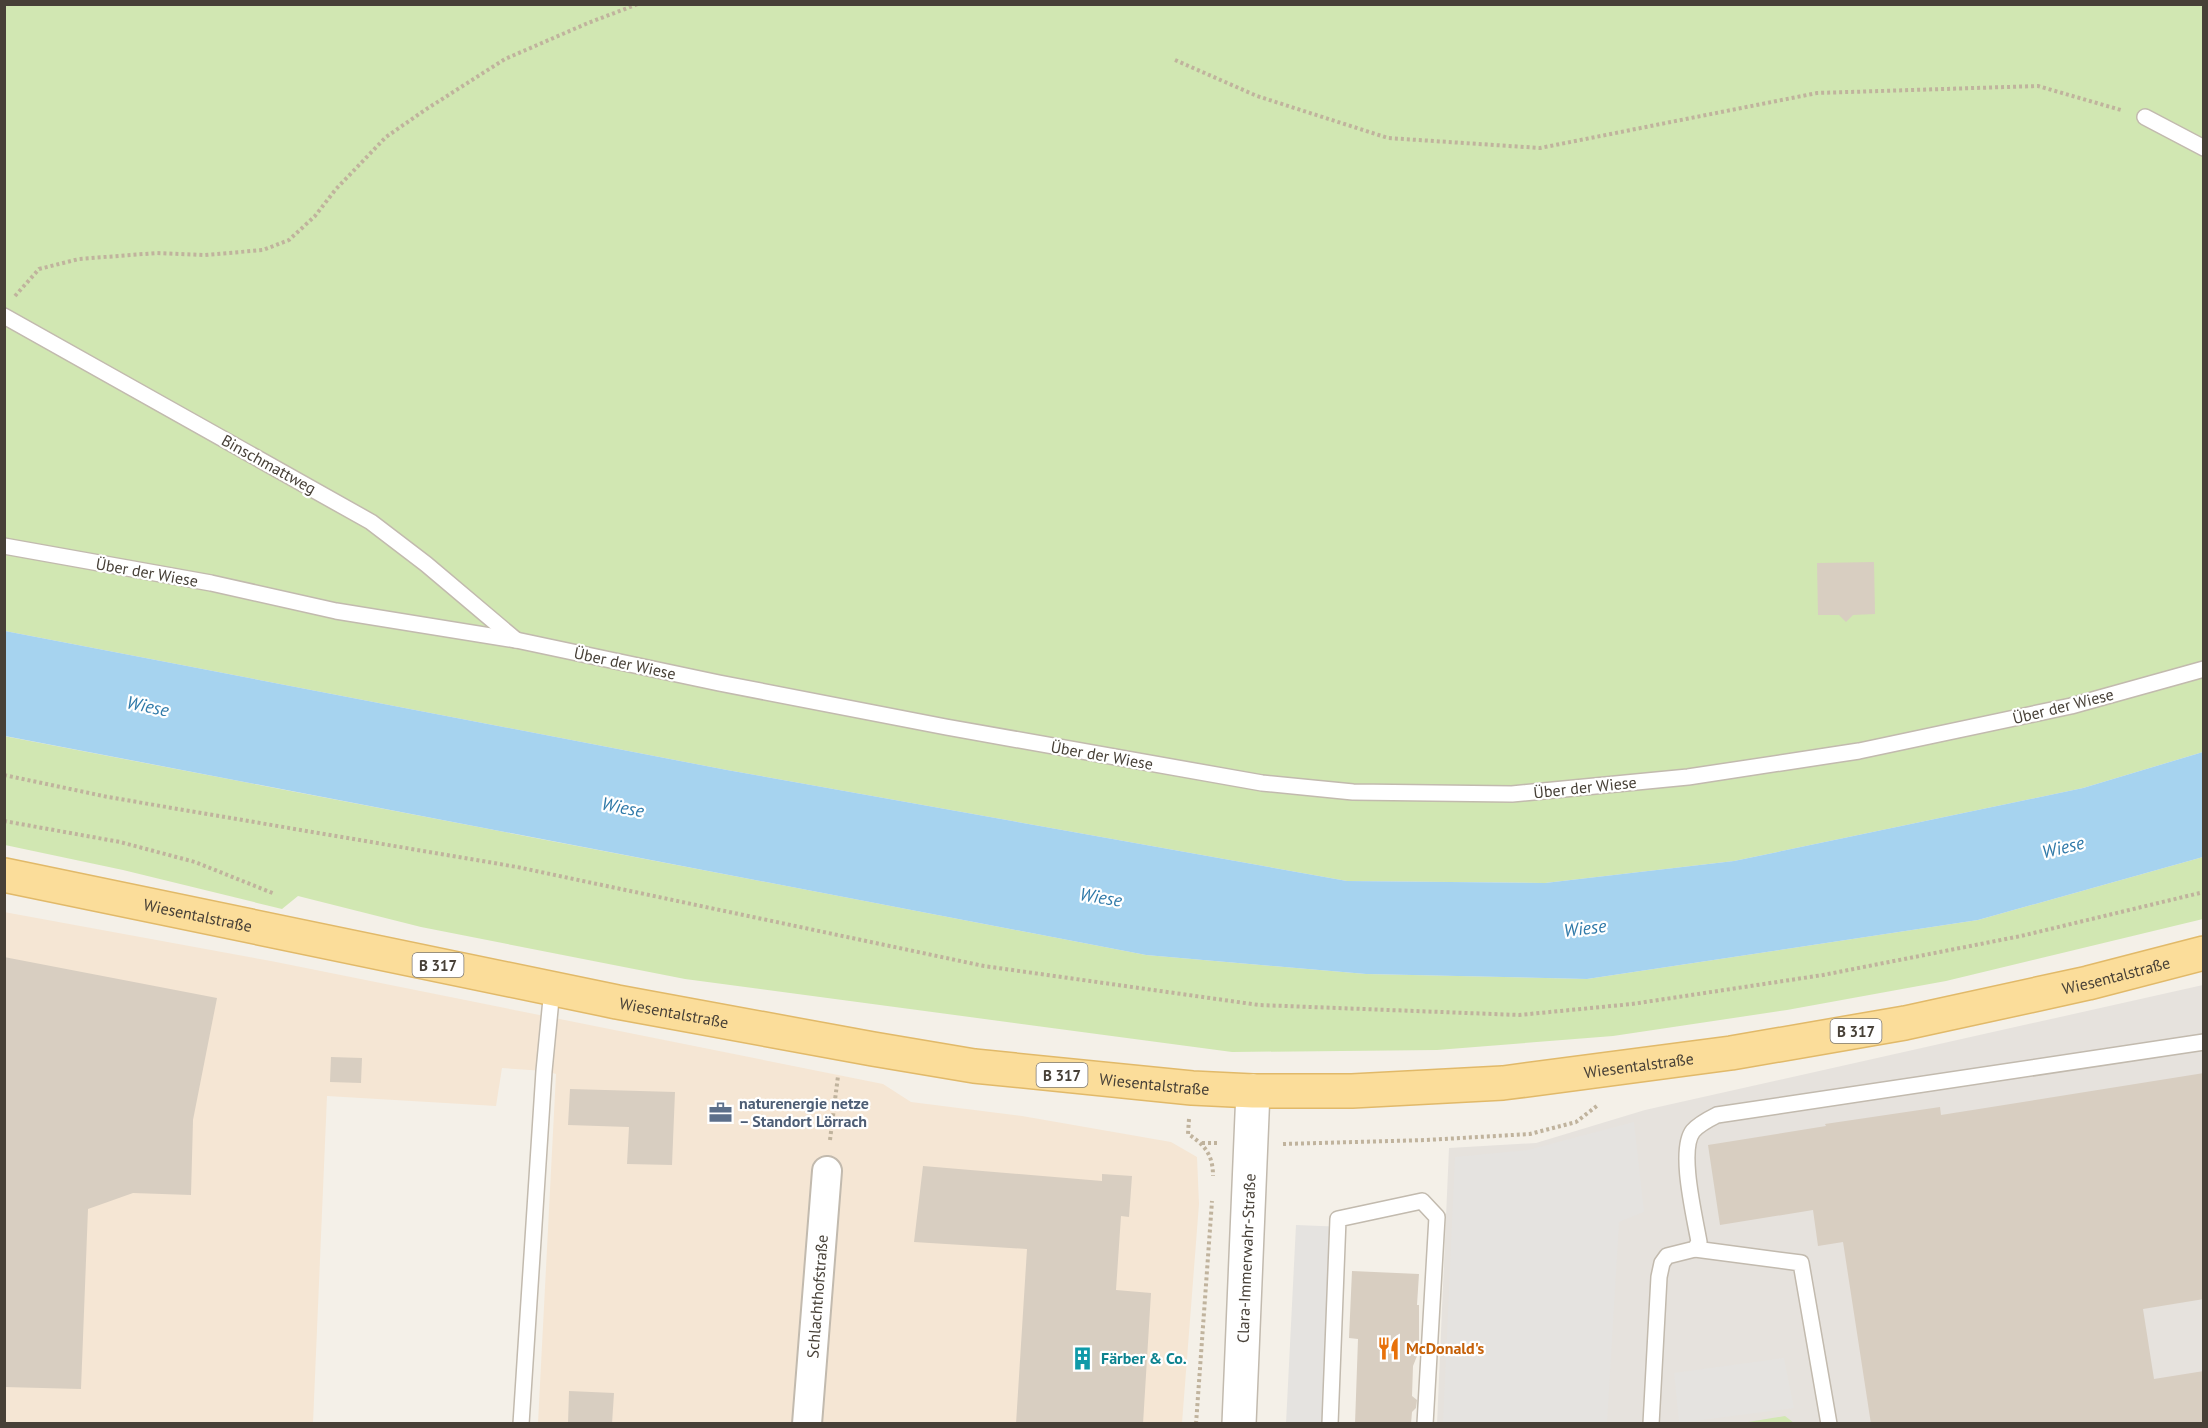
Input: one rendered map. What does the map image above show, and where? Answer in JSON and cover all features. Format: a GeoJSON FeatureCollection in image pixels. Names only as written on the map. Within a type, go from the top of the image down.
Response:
{"type":"FeatureCollection","features":[{"type":"Feature","properties":{"kind":"main road","name":"Wiesentalstraße"},"geometry":{"type":"LineString","coordinates":[[4,874],[552,989],[842,1044],[974,1066],[1192,1088],[1253,1091],[1352,1091],[1503,1083],[1731,1053],[1905,1023],[2088,983],[2204,953]]}},
{"type":"Feature","properties":{"kind":"street","name":"Clara-Immerwahr-Straße"},"geometry":{"type":"LineString","coordinates":[[1239,1424],[1253,1091]]}},
{"type":"Feature","properties":{"kind":"street","name":"Schlachthofstraße"},"geometry":{"type":"LineString","coordinates":[[807,1424],[827,1171]]}},
{"type":"Feature","properties":{"kind":"lane"},"geometry":{"type":"LineString","coordinates":[[2145,117],[2204,148]]}},
{"type":"Feature","properties":{"kind":"lane","name":"Binschmattweg"},"geometry":{"type":"LineString","coordinates":[[4,316],[371,522],[426,564],[516,640]]}},
{"type":"Feature","properties":{"kind":"lane","name":"Über der Wiese"},"geometry":{"type":"LineString","coordinates":[[4,546],[211,583],[336,611],[516,640],[718,683],[957,729],[1262,783],[1364,792],[1512,794],[1688,777],[1859,751],[2071,706],[2204,669]]}},
{"type":"Feature","properties":{"kind":"lane"},"geometry":{"type":"LineString","coordinates":[[521,1424],[542,1095],[552,989]]}},
{"type":"Feature","properties":{"kind":"lane"},"geometry":{"type":"LineString","coordinates":[[1695,1249],[1699,1242],[1687,1169],[1688,1141],[1693,1131],[1717,1114],[2204,1042]]}},
{"type":"Feature","properties":{"kind":"lane"},"geometry":{"type":"LineString","coordinates":[[1330,1424],[1338,1219],[1422,1201],[1437,1217],[1425,1424]]}},
{"type":"Feature","properties":{"kind":"lane"},"geometry":{"type":"LineString","coordinates":[[1651,1424],[1659,1277],[1662,1263],[1667,1256],[1695,1249],[1802,1263],[1812,1335],[1829,1424]]}},
{"type":"Feature","properties":{"kind":"path"},"geometry":{"type":"LineString","coordinates":[[12,299],[39,269],[79,259],[157,254],[205,255],[263,250],[289,240],[315,216],[336,189],[387,137],[425,110],[505,59],[638,4]]}},
{"type":"Feature","properties":{"kind":"path"},"geometry":{"type":"LineString","coordinates":[[1175,60],[1257,96],[1388,138],[1540,148],[1817,93],[2038,86],[2145,117]]}},
{"type":"Feature","properties":{"kind":"path"},"geometry":{"type":"LineString","coordinates":[[4,775],[120,799],[517,867],[984,966],[1259,1005],[1519,1015],[1632,1004],[1823,975],[1905,959],[2021,936],[2204,892]]}},
{"type":"Feature","properties":{"kind":"path"},"geometry":{"type":"LineString","coordinates":[[4,821],[120,842],[195,862],[284,898]]}},
{"type":"Feature","properties":{"kind":"path"},"geometry":{"type":"LineString","coordinates":[[827,1171],[842,1044]]}},
{"type":"Feature","properties":{"kind":"path"},"geometry":{"type":"LineString","coordinates":[[1192,1088],[1188,1134],[1202,1143],[1213,1162],[1213,1181]]}},
{"type":"Feature","properties":{"kind":"path"},"geometry":{"type":"LineString","coordinates":[[1202,1143],[1326,1144],[1530,1134],[1576,1122],[1604,1100]]}},
{"type":"Feature","properties":{"kind":"path"},"geometry":{"type":"LineString","coordinates":[[1196,1424],[1213,1193]]}},
{"type":"Feature","properties":{"kind":"shaded area"},"geometry":{"type":"Polygon","coordinates":[[[4,912],[271,961],[883,1084],[911,1102],[1022,1116],[1171,1142],[1197,1157],[1199,1204],[1182,1423],[538,1423],[556,1074],[502,1068],[496,1106],[327,1096],[313,1423],[5,1423],[4,912]]]}},
{"type":"Feature","properties":{"kind":"shaded area"},"geometry":{"type":"Polygon","coordinates":[[[2203,985],[2203,1423],[1437,1424],[1449,1148],[1536,1143],[1645,1110],[2203,985]]]}},
{"type":"Feature","properties":{"kind":"shaded area"},"geometry":{"type":"Polygon","coordinates":[[[1634,1122],[1644,1212],[1619,1222],[1607,1423],[1443,1423],[1455,1157],[1528,1150],[1634,1122]]]}},
{"type":"Feature","properties":{"kind":"shaded area"},"geometry":{"type":"Polygon","coordinates":[[[1296,1225],[1346,1227],[1338,1423],[1286,1424],[1296,1225]]]}},
{"type":"Feature","properties":{"kind":"shaded area"},"geometry":{"type":"Polygon","coordinates":[[[1784,1358],[1794,1408],[1679,1423],[1674,1373],[1784,1358]]]}},
{"type":"Feature","properties":{"kind":"green space"},"geometry":{"type":"Polygon","coordinates":[[[4,5],[2203,5],[2203,752],[2083,788],[1734,861],[1545,883],[1347,881],[727,770],[5,631],[4,5]]]}},
{"type":"Feature","properties":{"kind":"green space"},"geometry":{"type":"Polygon","coordinates":[[[4,736],[1146,955],[1366,974],[1587,979],[1978,920],[2203,857],[2203,919],[1946,981],[1787,1010],[1613,1036],[1437,1050],[1232,1052],[685,979],[421,927],[298,896],[282,909],[123,870],[5,845],[4,736]]]}},
{"type":"Feature","properties":{"kind":"green space"},"geometry":{"type":"Polygon","coordinates":[[[1785,1416],[1794,1423],[1742,1423],[1785,1416]]]}},
{"type":"Feature","properties":{"kind":"water","name":"Wiese"},"geometry":{"type":"Polygon","coordinates":[[[5,631],[727,770],[1347,881],[1545,883],[1734,861],[2083,788],[2203,752],[2203,857],[1978,920],[1587,979],[1366,974],[1146,955],[5,736],[5,631]]]}},
{"type":"Feature","properties":{"kind":"building"},"geometry":{"type":"Polygon","coordinates":[[[1874,562],[1875,614],[1853,615],[1846,622],[1839,615],[1818,615],[1817,563],[1874,562]]]}},
{"type":"Feature","properties":{"kind":"building"},"geometry":{"type":"Polygon","coordinates":[[[4,957],[217,998],[193,1120],[191,1195],[133,1193],[88,1209],[81,1389],[4,1387],[4,957]]]}},
{"type":"Feature","properties":{"kind":"building"},"geometry":{"type":"Polygon","coordinates":[[[331,1057],[362,1058],[361,1083],[330,1082],[331,1057]]]}},
{"type":"Feature","properties":{"kind":"building"},"geometry":{"type":"Polygon","coordinates":[[[2204,1073],[2204,1299],[2143,1309],[2154,1379],[2204,1371],[2204,1424],[1871,1424],[1843,1242],[1818,1246],[1813,1210],[1720,1225],[1708,1145],[1826,1126],[1825,1124],[1940,1107],[1941,1115],[2204,1073]]]}},
{"type":"Feature","properties":{"kind":"building"},"geometry":{"type":"Polygon","coordinates":[[[570,1089],[675,1092],[672,1165],[627,1164],[629,1127],[568,1125],[570,1089]]]}},
{"type":"Feature","properties":{"kind":"building"},"geometry":{"type":"Polygon","coordinates":[[[923,1166],[1102,1181],[1102,1174],[1132,1176],[1129,1217],[1121,1216],[1116,1290],[1151,1293],[1143,1424],[1016,1424],[1027,1249],[914,1242],[923,1166]]]}},
{"type":"Feature","properties":{"kind":"building","name":"McDonald's"},"geometry":{"type":"Polygon","coordinates":[[[1352,1271],[1419,1274],[1417,1305],[1419,1305],[1419,1351],[1413,1366],[1412,1396],[1417,1400],[1416,1408],[1412,1412],[1411,1424],[1355,1424],[1358,1339],[1349,1338],[1352,1271]]]}},
{"type":"Feature","properties":{"kind":"building"},"geometry":{"type":"Polygon","coordinates":[[[569,1391],[614,1393],[612,1424],[568,1424],[569,1391]]]}},
{"type":"Feature","properties":{"kind":"place","name":"naturenergie netze – Standort Lörrach"},"geometry":{"type":"Point","coordinates":[721,1112]}},
{"type":"Feature","properties":{"kind":"place","name":"McDonald's"},"geometry":{"type":"Point","coordinates":[1388,1348]}},
{"type":"Feature","properties":{"kind":"place","name":"Färber & Co."},"geometry":{"type":"Point","coordinates":[1083,1358]}}]}
